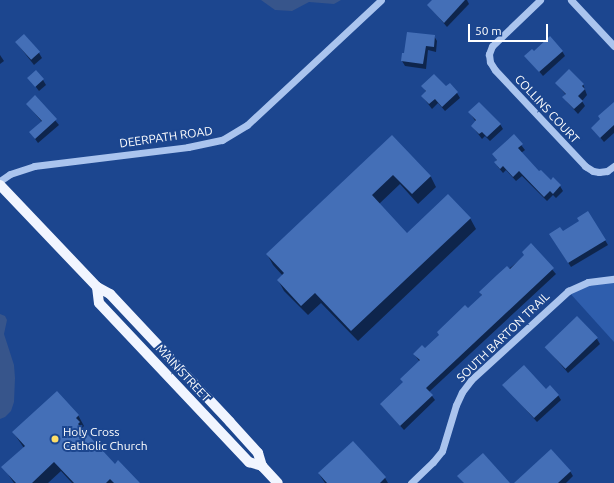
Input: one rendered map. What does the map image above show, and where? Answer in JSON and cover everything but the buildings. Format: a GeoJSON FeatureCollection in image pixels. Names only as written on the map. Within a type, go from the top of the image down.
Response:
{"type":"FeatureCollection","features":[{"type":"Feature","properties":{"kind":"main road","name":"MAIN STREET"},"geometry":{"type":"LineString","coordinates":[[0,185],[97,287],[110,294],[230,422],[258,453],[262,466],[278,483]]}},
{"type":"Feature","properties":{"kind":"main road","name":"MAIN STREET"},"geometry":{"type":"LineString","coordinates":[[97,287],[99,303],[249,462],[262,466]]}},
{"type":"Feature","properties":{"kind":"street","name":"DEERPATH ROAD"},"geometry":{"type":"LineString","coordinates":[[0,181],[10,174],[34,166],[188,147],[222,140],[247,125],[381,0]]}},
{"type":"Feature","properties":{"kind":"street","name":"COLLINS COURT"},"geometry":{"type":"LineString","coordinates":[[540,0],[496,40],[489,54],[490,62],[496,71],[586,166],[592,171],[599,172],[607,171],[614,166]]}},
{"type":"Feature","properties":{"kind":"street"},"geometry":{"type":"LineString","coordinates":[[571,0],[614,46]]}},
{"type":"Feature","properties":{"kind":"street","name":"SOUTH BARTON TRAIL"},"geometry":{"type":"LineString","coordinates":[[411,483],[442,451],[456,405],[462,392],[471,380],[568,291],[588,282],[614,279]]}},
{"type":"Feature","properties":{"kind":"shaded area"},"geometry":{"type":"Polygon","coordinates":[[[261,0],[341,0],[334,4],[309,2],[292,11],[275,10],[261,0]]]}},
{"type":"Feature","properties":{"kind":"shaded area"},"geometry":{"type":"Polygon","coordinates":[[[614,279],[614,342],[568,291],[577,286],[614,279]]]}},
{"type":"Feature","properties":{"kind":"shaded area"},"geometry":{"type":"Polygon","coordinates":[[[0,314],[5,316],[7,320],[4,334],[14,365],[15,378],[14,402],[11,411],[5,417],[0,419],[0,314]]]}},
{"type":"Feature","properties":{"kind":"place","name":"Holy Cross Catholic Church"},"geometry":{"type":"Point","coordinates":[55,439]}}]}
